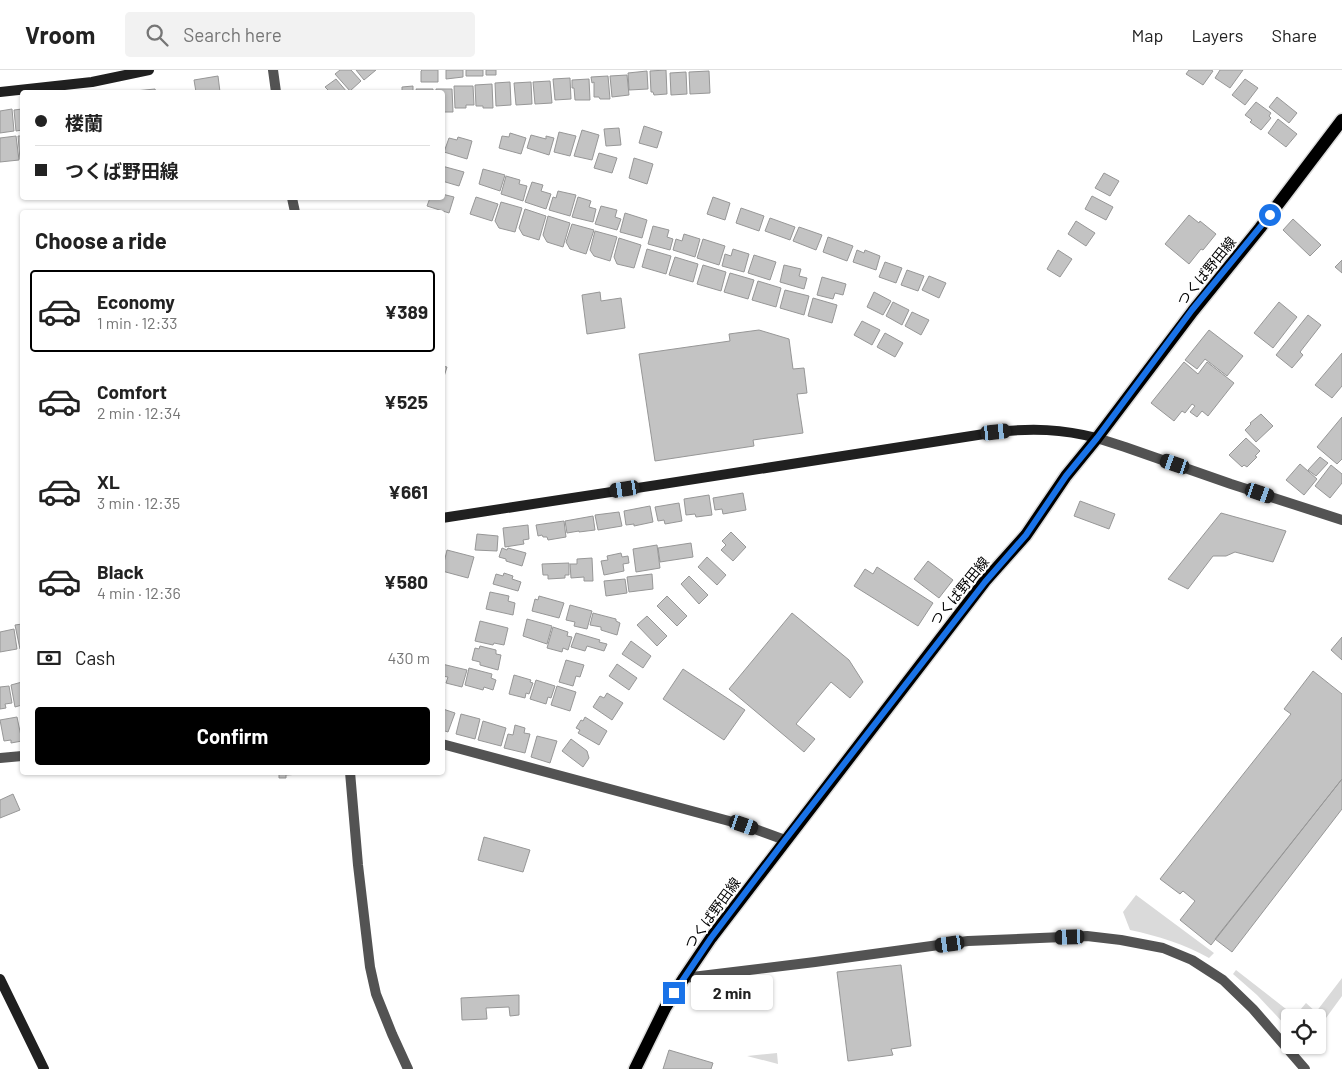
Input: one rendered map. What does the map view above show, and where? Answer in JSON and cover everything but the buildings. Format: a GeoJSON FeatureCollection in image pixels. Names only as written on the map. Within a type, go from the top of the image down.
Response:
{"type":"FeatureCollection","features":[{"type":"Feature","properties":{"kind":"main road","name":"つくば野田線"},"geometry":{"type":"LineString","coordinates":[[635,1069],[665,1008],[711,938],[985,582],[1026,535],[1066,476],[1097,438],[1192,310],[1260,228],[1342,120]]}},
{"type":"Feature","properties":{"kind":"street"},"geometry":{"type":"LineString","coordinates":[[0,92],[92,82],[149,70]]}},
{"type":"Feature","properties":{"kind":"street"},"geometry":{"type":"LineString","coordinates":[[273,70],[276,90]]}},
{"type":"Feature","properties":{"kind":"street"},"geometry":{"type":"LineString","coordinates":[[445,518],[1019,429],[1054,430],[1097,438],[1342,520]]}},
{"type":"Feature","properties":{"kind":"street"},"geometry":{"type":"LineString","coordinates":[[445,745],[744,825],[785,840]]}},
{"type":"Feature","properties":{"kind":"street"},"geometry":{"type":"LineString","coordinates":[[0,758],[20,756]]}},
{"type":"Feature","properties":{"kind":"street"},"geometry":{"type":"LineString","coordinates":[[350,775],[358,865],[370,967],[376,994],[408,1069]]}},
{"type":"Feature","properties":{"kind":"street"},"geometry":{"type":"LineString","coordinates":[[684,978],[968,941],[1087,936],[1122,940],[1163,948],[1192,960],[1223,980],[1253,1009],[1305,1069]]}},
{"type":"Feature","properties":{"kind":"street"},"geometry":{"type":"LineString","coordinates":[[0,979],[44,1069]]}},
{"type":"Feature","properties":{"kind":"shaded area"},"geometry":{"type":"Polygon","coordinates":[[[1136,895],[1214,953],[1209,958],[1171,941],[1130,930],[1123,912],[1136,895]]]}},
{"type":"Feature","properties":{"kind":"shaded area"},"geometry":{"type":"Polygon","coordinates":[[[1236,970],[1286,1009],[1281,1009],[1281,1020],[1257,995],[1233,974],[1236,970]]]}},
{"type":"Feature","properties":{"kind":"shaded area"},"geometry":{"type":"Polygon","coordinates":[[[1342,978],[1342,996],[1326,1018],[1326,1009],[1318,1009],[1342,978]]]}},
{"type":"Feature","properties":{"kind":"shaded area"},"geometry":{"type":"Polygon","coordinates":[[[1306,1003],[1313,1009],[1301,1009],[1306,1003]]]}},
{"type":"Feature","properties":{"kind":"shaded area"},"geometry":{"type":"Polygon","coordinates":[[[777,1053],[778,1064],[747,1056],[777,1053]]]}},
{"type":"Feature","properties":{"kind":"route"},"geometry":{"type":"LineString","coordinates":[[674,993],[711,938],[785,840],[985,582],[1026,535],[1066,476],[1097,438],[1192,310],[1270,215]]}}]}
